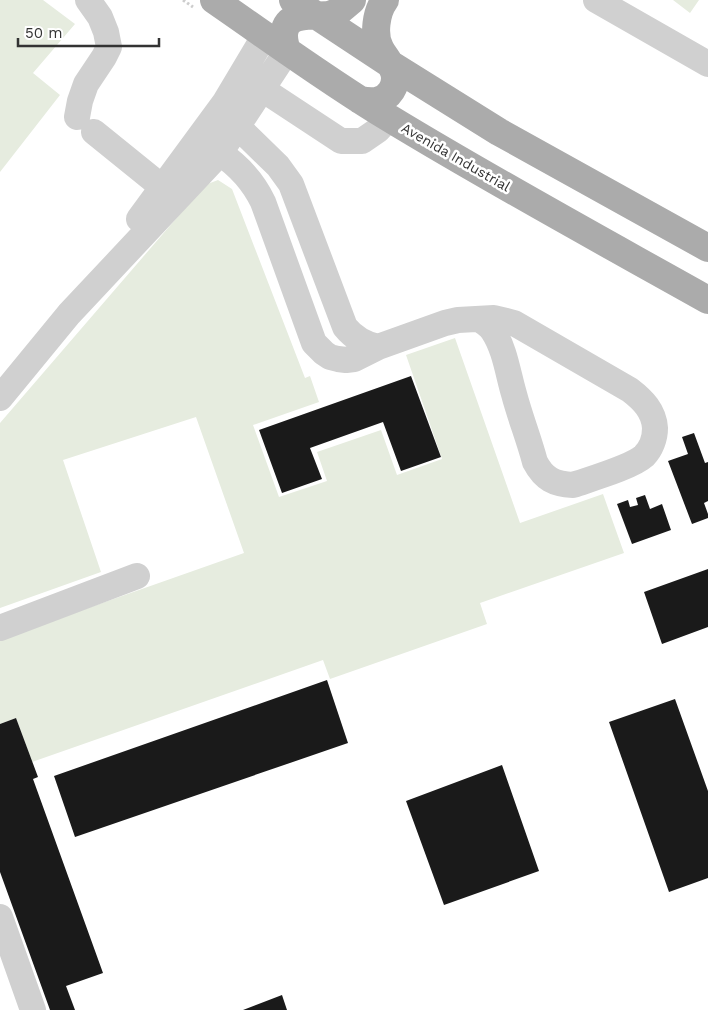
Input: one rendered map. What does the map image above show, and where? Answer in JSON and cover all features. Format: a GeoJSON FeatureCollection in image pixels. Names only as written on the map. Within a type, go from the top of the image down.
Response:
{"type":"FeatureCollection","features":[{"type":"Feature","properties":{"kind":"main road","name":"Avenida Industrial"},"geometry":{"type":"LineString","coordinates":[[214,0],[389,118],[708,300]]}},
{"type":"Feature","properties":{"kind":"main road"},"geometry":{"type":"LineString","coordinates":[[293,0],[390,64],[499,132],[708,248]]}},
{"type":"Feature","properties":{"kind":"main road"},"geometry":{"type":"LineString","coordinates":[[287,51],[284,36],[289,22],[305,16],[330,14],[340,10],[352,0]]}},
{"type":"Feature","properties":{"kind":"main road"},"geometry":{"type":"LineString","coordinates":[[360,100],[381,100],[387,96],[394,84],[394,70],[379,46],[376,31],[377,17],[385,0]]}},
{"type":"Feature","properties":{"kind":"street"},"geometry":{"type":"LineString","coordinates":[[88,0],[100,17],[106,32],[108,47],[104,57],[86,84],[80,102],[86,125],[162,188]]}},
{"type":"Feature","properties":{"kind":"street"},"geometry":{"type":"LineString","coordinates":[[596,0],[708,64]]}},
{"type":"Feature","properties":{"kind":"street"},"geometry":{"type":"LineString","coordinates":[[70,314],[224,102],[265,35]]}},
{"type":"Feature","properties":{"kind":"street"},"geometry":{"type":"LineString","coordinates":[[0,398],[70,314],[220,152],[287,51]]}},
{"type":"Feature","properties":{"kind":"street"},"geometry":{"type":"LineString","coordinates":[[262,89],[341,141],[362,141],[378,130],[389,118]]}},
{"type":"Feature","properties":{"kind":"street"},"geometry":{"type":"LineString","coordinates":[[237,126],[278,166],[290,184],[345,327],[358,340],[378,347]]}},
{"type":"Feature","properties":{"kind":"street"},"geometry":{"type":"LineString","coordinates":[[220,152],[242,170],[258,191],[314,343],[318,349],[338,360],[354,359],[378,347],[445,323],[479,318],[494,318],[514,322],[639,397],[646,405],[654,423],[655,432],[650,449],[644,456],[630,464],[573,485],[564,485],[547,478],[535,462],[498,340],[487,324],[479,318]]}},
{"type":"Feature","properties":{"kind":"street"},"geometry":{"type":"LineString","coordinates":[[0,628],[137,576]]}},
{"type":"Feature","properties":{"kind":"street"},"geometry":{"type":"LineString","coordinates":[[0,917],[33,1010]]}},
{"type":"Feature","properties":{"kind":"shaded area"},"geometry":{"type":"Polygon","coordinates":[[[0,0],[43,0],[75,24],[33,73],[60,95],[0,172],[0,0]]]}},
{"type":"Feature","properties":{"kind":"shaded area"},"geometry":{"type":"Polygon","coordinates":[[[673,0],[699,0],[690,13],[673,0]]]}},
{"type":"Feature","properties":{"kind":"shaded area"},"geometry":{"type":"Polygon","coordinates":[[[218,180],[232,189],[305,378],[310,376],[319,402],[253,425],[279,497],[327,481],[317,452],[381,430],[397,475],[442,459],[406,355],[455,338],[520,523],[603,494],[624,553],[480,603],[487,624],[330,679],[323,660],[32,762],[16,718],[0,724],[0,639],[244,553],[196,417],[63,460],[101,572],[0,608],[0,423],[205,185],[218,180]]]}},
{"type":"Feature","properties":{"kind":"building"},"geometry":{"type":"Polygon","coordinates":[[[411,376],[441,457],[401,471],[383,422],[310,448],[322,479],[282,493],[259,430],[411,376]]]}},
{"type":"Feature","properties":{"kind":"building"},"geometry":{"type":"Polygon","coordinates":[[[694,433],[705,463],[708,462],[708,501],[704,503],[708,518],[692,524],[668,461],[688,454],[682,437],[694,433]]]}},
{"type":"Feature","properties":{"kind":"building"},"geometry":{"type":"Polygon","coordinates":[[[645,495],[650,509],[662,504],[671,530],[632,544],[617,504],[628,500],[630,507],[638,505],[636,498],[645,495]]]}},
{"type":"Feature","properties":{"kind":"building"},"geometry":{"type":"Polygon","coordinates":[[[708,569],[708,627],[662,644],[644,592],[708,569]]]}},
{"type":"Feature","properties":{"kind":"building"},"geometry":{"type":"Polygon","coordinates":[[[327,680],[348,743],[75,837],[54,776],[327,680]]]}},
{"type":"Feature","properties":{"kind":"building"},"geometry":{"type":"Polygon","coordinates":[[[675,699],[708,791],[708,878],[669,892],[609,722],[675,699]]]}},
{"type":"Feature","properties":{"kind":"building"},"geometry":{"type":"Polygon","coordinates":[[[16,718],[38,777],[33,779],[103,973],[66,986],[75,1010],[50,1010],[0,872],[0,724],[16,718]]]}},
{"type":"Feature","properties":{"kind":"building"},"geometry":{"type":"Polygon","coordinates":[[[502,765],[539,871],[444,905],[406,801],[502,765]]]}},
{"type":"Feature","properties":{"kind":"building"},"geometry":{"type":"Polygon","coordinates":[[[282,995],[287,1010],[243,1010],[282,995]]]}}]}
